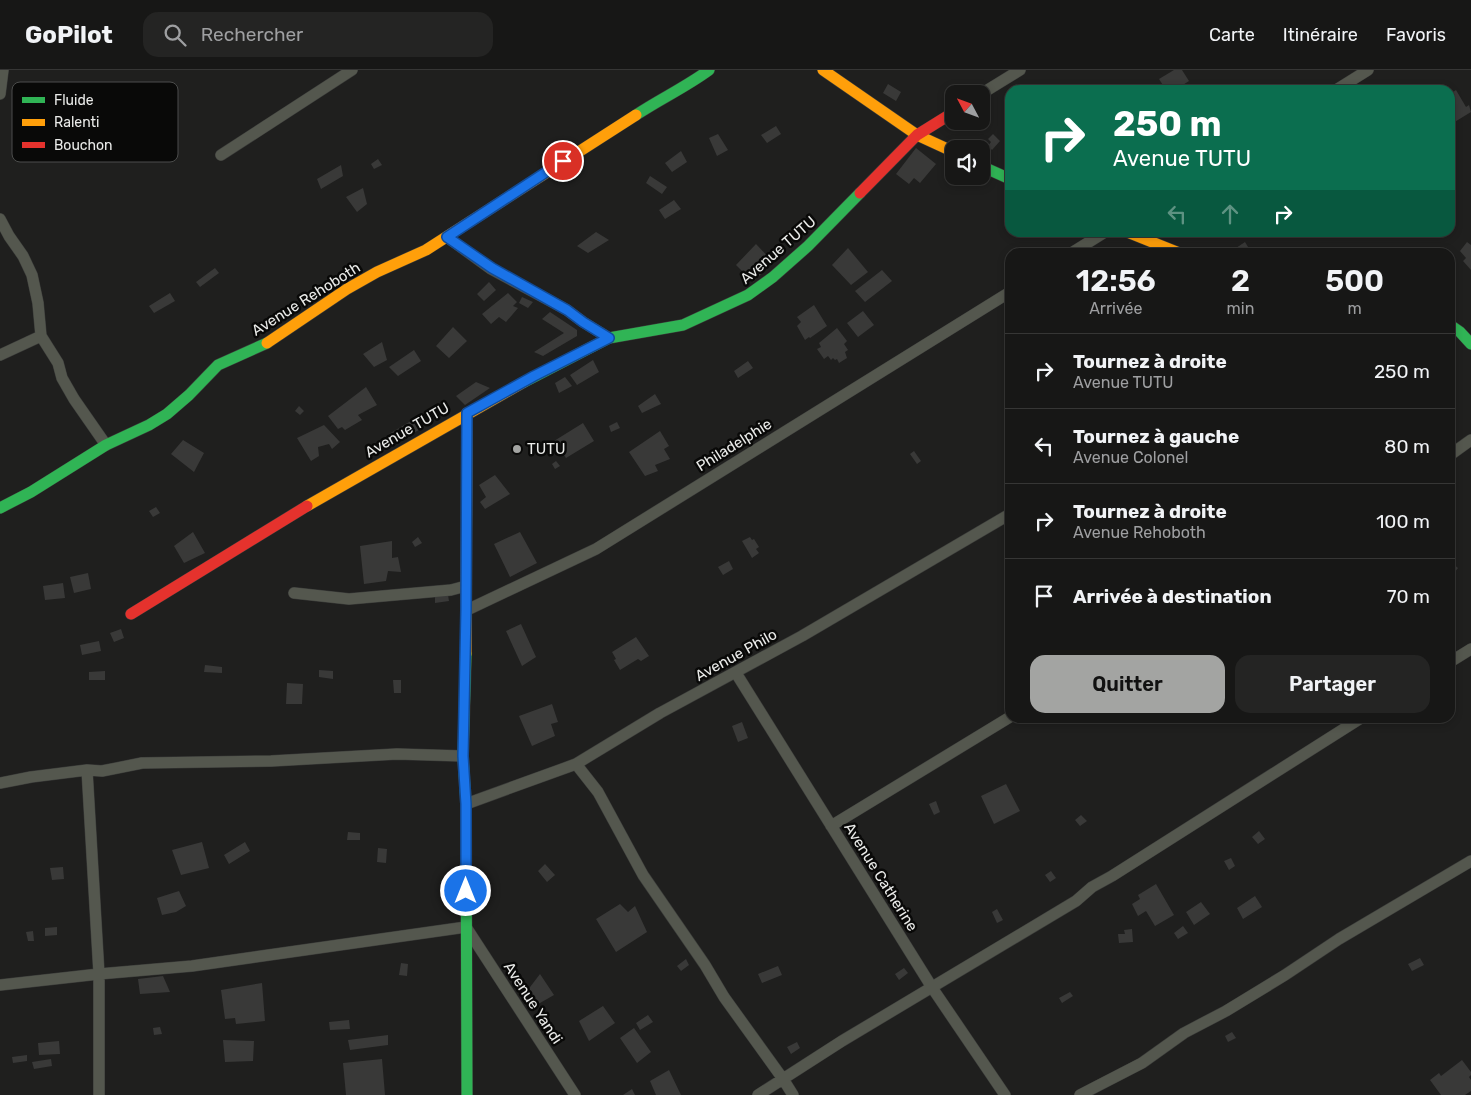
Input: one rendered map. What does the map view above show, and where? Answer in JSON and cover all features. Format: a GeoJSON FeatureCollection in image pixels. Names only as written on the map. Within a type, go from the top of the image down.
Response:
{"type":"FeatureCollection","features":[{"type":"Feature","properties":{"kind":"street"},"geometry":{"type":"LineString","coordinates":[[0,94],[2,70]]}},
{"type":"Feature","properties":{"kind":"street"},"geometry":{"type":"LineString","coordinates":[[221,155],[352,70]]}},
{"type":"Feature","properties":{"kind":"street","name":"Avenue Rehoboth"},"geometry":{"type":"LineString","coordinates":[[0,508],[86,459],[106,444],[149,425],[167,414],[189,395],[218,365],[272,340],[377,272],[426,250],[662,98],[688,85],[709,70]]}},
{"type":"Feature","properties":{"kind":"street"},"geometry":{"type":"LineString","coordinates":[[823,70],[917,135],[945,148]]}},
{"type":"Feature","properties":{"kind":"street"},"geometry":{"type":"LineString","coordinates":[[990,88],[1020,70]]}},
{"type":"Feature","properties":{"kind":"street"},"geometry":{"type":"LineString","coordinates":[[1344,85],[1368,70]]}},
{"type":"Feature","properties":{"kind":"street"},"geometry":{"type":"LineString","coordinates":[[917,135],[945,118]]}},
{"type":"Feature","properties":{"kind":"street","name":"Avenue TUTU"},"geometry":{"type":"LineString","coordinates":[[131,614],[327,494],[534,376],[609,338],[644,334],[682,325],[748,295],[808,246],[917,135]]}},
{"type":"Feature","properties":{"kind":"street"},"geometry":{"type":"LineString","coordinates":[[990,170],[1005,177]]}},
{"type":"Feature","properties":{"kind":"street"},"geometry":{"type":"LineString","coordinates":[[0,219],[9,236],[24,256],[32,275],[38,303],[41,336],[58,363],[62,378],[74,399],[106,444]]}},
{"type":"Feature","properties":{"kind":"street"},"geometry":{"type":"LineString","coordinates":[[447,237],[492,268],[567,310],[609,338]]}},
{"type":"Feature","properties":{"kind":"street"},"geometry":{"type":"LineString","coordinates":[[1080,248],[1098,237]]}},
{"type":"Feature","properties":{"kind":"street"},"geometry":{"type":"LineString","coordinates":[[1140,237],[1167,248]]}},
{"type":"Feature","properties":{"kind":"street","name":"Philadelphie"},"geometry":{"type":"LineString","coordinates":[[466,610],[596,549],[1005,295]]}},
{"type":"Feature","properties":{"kind":"street"},"geometry":{"type":"LineString","coordinates":[[1455,328],[1471,344]]}},
{"type":"Feature","properties":{"kind":"street"},"geometry":{"type":"LineString","coordinates":[[0,355],[41,336]]}},
{"type":"Feature","properties":{"kind":"street"},"geometry":{"type":"LineString","coordinates":[[466,1095],[466,804],[463,756],[467,413]]}},
{"type":"Feature","properties":{"kind":"street"},"geometry":{"type":"LineString","coordinates":[[1455,451],[1471,440]]}},
{"type":"Feature","properties":{"kind":"street","name":"Avenue Philo"},"geometry":{"type":"LineString","coordinates":[[466,804],[576,764],[660,713],[802,636],[1005,517]]}},
{"type":"Feature","properties":{"kind":"street"},"geometry":{"type":"LineString","coordinates":[[294,593],[349,599],[451,590],[466,586]]}},
{"type":"Feature","properties":{"kind":"street"},"geometry":{"type":"LineString","coordinates":[[1455,659],[1471,649]]}},
{"type":"Feature","properties":{"kind":"street","name":"Avenue Catherine"},"geometry":{"type":"LineString","coordinates":[[736,673],[932,987],[1005,1095]]}},
{"type":"Feature","properties":{"kind":"street"},"geometry":{"type":"LineString","coordinates":[[831,826],[1005,720]]}},
{"type":"Feature","properties":{"kind":"street"},"geometry":{"type":"LineString","coordinates":[[758,1095],[842,1041],[1076,901],[1092,887],[1353,723]]}},
{"type":"Feature","properties":{"kind":"street"},"geometry":{"type":"LineString","coordinates":[[0,783],[87,770],[102,771],[142,763],[270,761],[397,754],[463,756]]}},
{"type":"Feature","properties":{"kind":"street"},"geometry":{"type":"LineString","coordinates":[[576,764],[598,792],[643,875],[705,965],[724,997],[793,1095]]}},
{"type":"Feature","properties":{"kind":"street"},"geometry":{"type":"LineString","coordinates":[[87,770],[99,974],[98,1095]]}},
{"type":"Feature","properties":{"kind":"street"},"geometry":{"type":"LineString","coordinates":[[1080,1095],[1142,1063],[1184,1033],[1226,1011],[1339,939],[1471,861]]}},
{"type":"Feature","properties":{"kind":"street"},"geometry":{"type":"LineString","coordinates":[[0,985],[192,966],[466,926]]}},
{"type":"Feature","properties":{"kind":"street","name":"Avenue Yandi"},"geometry":{"type":"LineString","coordinates":[[466,926],[575,1095]]}},
{"type":"Feature","properties":{"kind":"building"},"geometry":{"type":"Polygon","coordinates":[[[1174,70],[1182,70],[1189,81],[1183,85],[1163,85],[1159,79],[1174,70]]]}},
{"type":"Feature","properties":{"kind":"building"},"geometry":{"type":"Polygon","coordinates":[[[888,84],[901,92],[896,101],[883,93],[888,84]]]}},
{"type":"Feature","properties":{"kind":"building"},"geometry":{"type":"Polygon","coordinates":[[[1455,91],[1466,107],[1469,105],[1471,112],[1455,122],[1455,91]]]}},
{"type":"Feature","properties":{"kind":"building"},"geometry":{"type":"Polygon","coordinates":[[[776,126],[781,134],[767,143],[761,135],[776,126]]]}},
{"type":"Feature","properties":{"kind":"building"},"geometry":{"type":"Polygon","coordinates":[[[718,134],[728,150],[717,156],[709,138],[718,134]]]}},
{"type":"Feature","properties":{"kind":"building"},"geometry":{"type":"Polygon","coordinates":[[[993,134],[1000,141],[992,150],[990,148],[991,142],[988,139],[993,134]]]}},
{"type":"Feature","properties":{"kind":"building"},"geometry":{"type":"Polygon","coordinates":[[[916,148],[936,164],[920,183],[914,178],[909,184],[896,174],[916,148]]]}},
{"type":"Feature","properties":{"kind":"building"},"geometry":{"type":"Polygon","coordinates":[[[681,151],[687,162],[672,172],[665,163],[681,151]]]}},
{"type":"Feature","properties":{"kind":"building"},"geometry":{"type":"Polygon","coordinates":[[[378,159],[382,165],[374,169],[371,164],[378,159]]]}},
{"type":"Feature","properties":{"kind":"building"},"geometry":{"type":"Polygon","coordinates":[[[341,165],[343,176],[321,189],[317,179],[341,165]]]}},
{"type":"Feature","properties":{"kind":"building"},"geometry":{"type":"Polygon","coordinates":[[[650,176],[667,187],[662,194],[646,183],[650,176]]]}},
{"type":"Feature","properties":{"kind":"building"},"geometry":{"type":"Polygon","coordinates":[[[363,188],[367,204],[357,212],[346,197],[363,188]]]}},
{"type":"Feature","properties":{"kind":"building"},"geometry":{"type":"Polygon","coordinates":[[[674,200],[681,209],[665,219],[659,210],[674,200]]]}},
{"type":"Feature","properties":{"kind":"building"},"geometry":{"type":"Polygon","coordinates":[[[596,232],[609,240],[588,253],[577,246],[596,232]]]}},
{"type":"Feature","properties":{"kind":"building"},"geometry":{"type":"Polygon","coordinates":[[[1245,242],[1248,247],[1247,248],[1236,248],[1245,242]]]}},
{"type":"Feature","properties":{"kind":"building"},"geometry":{"type":"Polygon","coordinates":[[[1467,242],[1471,245],[1471,270],[1463,261],[1466,258],[1460,251],[1467,242]]]}},
{"type":"Feature","properties":{"kind":"building"},"geometry":{"type":"Polygon","coordinates":[[[756,244],[773,262],[753,282],[736,265],[756,244]]]}},
{"type":"Feature","properties":{"kind":"building"},"geometry":{"type":"Polygon","coordinates":[[[848,248],[868,272],[851,285],[832,265],[848,248]]]}},
{"type":"Feature","properties":{"kind":"building"},"geometry":{"type":"Polygon","coordinates":[[[215,268],[219,273],[200,287],[196,282],[215,268]]]}},
{"type":"Feature","properties":{"kind":"building"},"geometry":{"type":"Polygon","coordinates":[[[882,270],[892,281],[865,302],[855,291],[882,270]]]}},
{"type":"Feature","properties":{"kind":"building"},"geometry":{"type":"Polygon","coordinates":[[[489,282],[496,290],[484,301],[477,294],[489,282]]]}},
{"type":"Feature","properties":{"kind":"building"},"geometry":{"type":"Polygon","coordinates":[[[170,293],[175,301],[154,313],[149,306],[170,293]]]}},
{"type":"Feature","properties":{"kind":"building"},"geometry":{"type":"Polygon","coordinates":[[[508,293],[517,302],[513,306],[518,308],[506,322],[499,317],[491,324],[482,314],[508,293]]]}},
{"type":"Feature","properties":{"kind":"building"},"geometry":{"type":"Polygon","coordinates":[[[522,297],[533,302],[528,308],[519,303],[522,297]]]}},
{"type":"Feature","properties":{"kind":"building"},"geometry":{"type":"Polygon","coordinates":[[[814,305],[827,326],[805,340],[797,326],[801,322],[797,317],[814,305]]]}},
{"type":"Feature","properties":{"kind":"building"},"geometry":{"type":"Polygon","coordinates":[[[863,311],[874,325],[858,337],[847,323],[863,311]]]}},
{"type":"Feature","properties":{"kind":"building"},"geometry":{"type":"Polygon","coordinates":[[[550,312],[577,330],[577,336],[543,356],[534,352],[564,333],[542,319],[550,312]]]}},
{"type":"Feature","properties":{"kind":"building"},"geometry":{"type":"Polygon","coordinates":[[[453,327],[467,341],[449,358],[436,346],[453,327]]]}},
{"type":"Feature","properties":{"kind":"building"},"geometry":{"type":"Polygon","coordinates":[[[837,328],[847,341],[844,344],[848,350],[845,352],[847,358],[839,363],[837,359],[833,358],[831,360],[828,356],[824,359],[817,349],[821,347],[819,343],[837,328]]]}},
{"type":"Feature","properties":{"kind":"building"},"geometry":{"type":"Polygon","coordinates":[[[382,342],[387,360],[374,367],[363,354],[382,342]]]}},
{"type":"Feature","properties":{"kind":"building"},"geometry":{"type":"Polygon","coordinates":[[[414,350],[421,361],[398,376],[389,367],[414,350]]]}},
{"type":"Feature","properties":{"kind":"building"},"geometry":{"type":"Polygon","coordinates":[[[593,360],[599,372],[577,385],[570,375],[593,360]]]}},
{"type":"Feature","properties":{"kind":"building"},"geometry":{"type":"Polygon","coordinates":[[[748,361],[753,368],[738,378],[734,371],[748,361]]]}},
{"type":"Feature","properties":{"kind":"building"},"geometry":{"type":"Polygon","coordinates":[[[565,377],[572,386],[559,393],[555,383],[565,377]]]}},
{"type":"Feature","properties":{"kind":"building"},"geometry":{"type":"Polygon","coordinates":[[[476,382],[490,388],[465,405],[456,396],[476,382]]]}},
{"type":"Feature","properties":{"kind":"building"},"geometry":{"type":"Polygon","coordinates":[[[366,387],[377,405],[358,415],[362,420],[345,430],[342,427],[338,429],[328,416],[366,387]]]}},
{"type":"Feature","properties":{"kind":"building"},"geometry":{"type":"Polygon","coordinates":[[[655,394],[661,404],[642,413],[638,406],[655,394]]]}},
{"type":"Feature","properties":{"kind":"building"},"geometry":{"type":"Polygon","coordinates":[[[299,406],[304,411],[300,415],[295,411],[299,406]]]}},
{"type":"Feature","properties":{"kind":"building"},"geometry":{"type":"Polygon","coordinates":[[[416,418],[422,428],[395,444],[389,434],[416,418]]]}},
{"type":"Feature","properties":{"kind":"building"},"geometry":{"type":"Polygon","coordinates":[[[617,422],[620,428],[611,432],[609,426],[617,422]]]}},
{"type":"Feature","properties":{"kind":"building"},"geometry":{"type":"Polygon","coordinates":[[[583,423],[594,441],[566,458],[554,441],[583,423]]]}},
{"type":"Feature","properties":{"kind":"building"},"geometry":{"type":"Polygon","coordinates":[[[324,425],[340,442],[332,449],[329,444],[318,447],[319,456],[311,461],[297,438],[324,425]]]}},
{"type":"Feature","properties":{"kind":"building"},"geometry":{"type":"Polygon","coordinates":[[[660,431],[669,446],[664,449],[670,459],[655,465],[658,471],[645,476],[629,452],[660,431]]]}},
{"type":"Feature","properties":{"kind":"building"},"geometry":{"type":"Polygon","coordinates":[[[183,440],[204,453],[194,472],[171,454],[183,440]]]}},
{"type":"Feature","properties":{"kind":"building"},"geometry":{"type":"Polygon","coordinates":[[[914,451],[921,461],[917,464],[910,454],[914,451]]]}},
{"type":"Feature","properties":{"kind":"building"},"geometry":{"type":"Polygon","coordinates":[[[556,461],[560,466],[555,469],[552,464],[556,461]]]}},
{"type":"Feature","properties":{"kind":"building"},"geometry":{"type":"Polygon","coordinates":[[[495,475],[510,494],[485,509],[480,502],[486,497],[479,485],[495,475]]]}},
{"type":"Feature","properties":{"kind":"building"},"geometry":{"type":"Polygon","coordinates":[[[156,507],[160,513],[153,517],[149,511],[156,507]]]}},
{"type":"Feature","properties":{"kind":"building"},"geometry":{"type":"Polygon","coordinates":[[[193,532],[205,553],[184,563],[174,546],[193,532]]]}},
{"type":"Feature","properties":{"kind":"building"},"geometry":{"type":"Polygon","coordinates":[[[520,532],[537,563],[510,577],[494,544],[520,532]]]}},
{"type":"Feature","properties":{"kind":"building"},"geometry":{"type":"Polygon","coordinates":[[[418,537],[422,543],[415,547],[412,542],[418,537]]]}},
{"type":"Feature","properties":{"kind":"building"},"geometry":{"type":"Polygon","coordinates":[[[750,537],[752,540],[754,539],[759,547],[756,549],[759,553],[752,558],[742,541],[750,537]]]}},
{"type":"Feature","properties":{"kind":"building"},"geometry":{"type":"Polygon","coordinates":[[[392,541],[392,558],[398,557],[401,572],[388,571],[386,581],[364,584],[360,546],[392,541]]]}},
{"type":"Feature","properties":{"kind":"building"},"geometry":{"type":"Polygon","coordinates":[[[729,561],[733,569],[723,575],[718,567],[729,561]]]}},
{"type":"Feature","properties":{"kind":"building"},"geometry":{"type":"Polygon","coordinates":[[[88,573],[91,589],[74,593],[70,577],[88,573]]]}},
{"type":"Feature","properties":{"kind":"building"},"geometry":{"type":"Polygon","coordinates":[[[63,583],[65,598],[45,600],[43,586],[63,583]]]}},
{"type":"Feature","properties":{"kind":"building"},"geometry":{"type":"Polygon","coordinates":[[[448,595],[449,601],[435,603],[435,597],[448,595]]]}},
{"type":"Feature","properties":{"kind":"building"},"geometry":{"type":"Polygon","coordinates":[[[521,624],[536,657],[522,666],[506,631],[521,624]]]}},
{"type":"Feature","properties":{"kind":"building"},"geometry":{"type":"Polygon","coordinates":[[[121,629],[124,638],[114,642],[110,633],[121,629]]]}},
{"type":"Feature","properties":{"kind":"building"},"geometry":{"type":"Polygon","coordinates":[[[636,637],[649,656],[641,661],[638,659],[620,670],[612,652],[636,637]]]}},
{"type":"Feature","properties":{"kind":"building"},"geometry":{"type":"Polygon","coordinates":[[[99,641],[101,651],[82,655],[80,645],[99,641]]]}},
{"type":"Feature","properties":{"kind":"building"},"geometry":{"type":"Polygon","coordinates":[[[205,665],[222,667],[222,673],[204,672],[205,665]]]}},
{"type":"Feature","properties":{"kind":"building"},"geometry":{"type":"Polygon","coordinates":[[[319,670],[333,671],[333,679],[319,677],[319,670]]]}},
{"type":"Feature","properties":{"kind":"building"},"geometry":{"type":"Polygon","coordinates":[[[105,671],[105,680],[89,680],[89,672],[105,671]]]}},
{"type":"Feature","properties":{"kind":"building"},"geometry":{"type":"Polygon","coordinates":[[[393,680],[401,680],[401,693],[394,693],[393,680]]]}},
{"type":"Feature","properties":{"kind":"building"},"geometry":{"type":"Polygon","coordinates":[[[287,683],[303,684],[302,704],[286,704],[287,683]]]}},
{"type":"Feature","properties":{"kind":"building"},"geometry":{"type":"Polygon","coordinates":[[[552,704],[558,722],[551,724],[555,736],[532,746],[519,716],[552,704]]]}},
{"type":"Feature","properties":{"kind":"building"},"geometry":{"type":"Polygon","coordinates":[[[742,722],[748,738],[738,742],[732,726],[742,722]]]}},
{"type":"Feature","properties":{"kind":"building"},"geometry":{"type":"Polygon","coordinates":[[[1006,784],[1020,811],[994,824],[981,796],[1006,784]]]}},
{"type":"Feature","properties":{"kind":"building"},"geometry":{"type":"Polygon","coordinates":[[[936,801],[940,812],[934,815],[929,804],[936,801]]]}},
{"type":"Feature","properties":{"kind":"building"},"geometry":{"type":"Polygon","coordinates":[[[1081,815],[1087,821],[1080,826],[1075,820],[1081,815]]]}},
{"type":"Feature","properties":{"kind":"building"},"geometry":{"type":"Polygon","coordinates":[[[1259,831],[1265,839],[1258,844],[1252,837],[1259,831]]]}},
{"type":"Feature","properties":{"kind":"building"},"geometry":{"type":"Polygon","coordinates":[[[348,832],[360,833],[360,840],[347,840],[348,832]]]}},
{"type":"Feature","properties":{"kind":"building"},"geometry":{"type":"Polygon","coordinates":[[[202,842],[209,868],[181,875],[172,850],[202,842]]]}},
{"type":"Feature","properties":{"kind":"building"},"geometry":{"type":"Polygon","coordinates":[[[245,842],[250,851],[229,864],[224,855],[245,842]]]}},
{"type":"Feature","properties":{"kind":"building"},"geometry":{"type":"Polygon","coordinates":[[[378,848],[387,849],[386,863],[377,862],[378,848]]]}},
{"type":"Feature","properties":{"kind":"building"},"geometry":{"type":"Polygon","coordinates":[[[1231,858],[1235,866],[1229,870],[1224,861],[1231,858]]]}},
{"type":"Feature","properties":{"kind":"building"},"geometry":{"type":"Polygon","coordinates":[[[545,864],[555,875],[547,882],[538,871],[545,864]]]}},
{"type":"Feature","properties":{"kind":"building"},"geometry":{"type":"Polygon","coordinates":[[[63,867],[64,879],[52,880],[50,868],[63,867]]]}},
{"type":"Feature","properties":{"kind":"building"},"geometry":{"type":"Polygon","coordinates":[[[1051,871],[1056,878],[1050,882],[1045,875],[1051,871]]]}},
{"type":"Feature","properties":{"kind":"building"},"geometry":{"type":"Polygon","coordinates":[[[1156,884],[1174,915],[1155,926],[1146,911],[1138,916],[1132,904],[1140,899],[1138,895],[1156,884]]]}},
{"type":"Feature","properties":{"kind":"building"},"geometry":{"type":"Polygon","coordinates":[[[179,891],[186,906],[176,912],[162,915],[157,898],[179,891]]]}},
{"type":"Feature","properties":{"kind":"building"},"geometry":{"type":"Polygon","coordinates":[[[1255,896],[1262,907],[1243,919],[1237,908],[1255,896]]]}},
{"type":"Feature","properties":{"kind":"building"},"geometry":{"type":"Polygon","coordinates":[[[1201,902],[1210,914],[1194,925],[1186,912],[1201,902]]]}},
{"type":"Feature","properties":{"kind":"building"},"geometry":{"type":"Polygon","coordinates":[[[620,904],[628,912],[635,906],[647,932],[616,952],[596,919],[620,904]]]}},
{"type":"Feature","properties":{"kind":"building"},"geometry":{"type":"Polygon","coordinates":[[[997,909],[1003,920],[997,923],[992,912],[997,909]]]}},
{"type":"Feature","properties":{"kind":"building"},"geometry":{"type":"Polygon","coordinates":[[[1183,926],[1188,933],[1178,939],[1174,933],[1183,926]]]}},
{"type":"Feature","properties":{"kind":"building"},"geometry":{"type":"Polygon","coordinates":[[[57,927],[57,935],[45,936],[45,928],[57,927]]]}},
{"type":"Feature","properties":{"kind":"building"},"geometry":{"type":"Polygon","coordinates":[[[1132,929],[1133,942],[1119,943],[1118,934],[1125,934],[1124,930],[1132,929]]]}},
{"type":"Feature","properties":{"kind":"building"},"geometry":{"type":"Polygon","coordinates":[[[33,931],[34,941],[28,941],[26,932],[33,931]]]}},
{"type":"Feature","properties":{"kind":"building"},"geometry":{"type":"Polygon","coordinates":[[[1420,958],[1424,965],[1412,971],[1408,964],[1420,958]]]}},
{"type":"Feature","properties":{"kind":"building"},"geometry":{"type":"Polygon","coordinates":[[[686,959],[689,965],[681,971],[677,966],[686,959]]]}},
{"type":"Feature","properties":{"kind":"building"},"geometry":{"type":"Polygon","coordinates":[[[401,963],[408,964],[407,976],[399,975],[401,963]]]}},
{"type":"Feature","properties":{"kind":"building"},"geometry":{"type":"Polygon","coordinates":[[[778,966],[782,975],[762,983],[758,974],[778,966]]]}},
{"type":"Feature","properties":{"kind":"building"},"geometry":{"type":"Polygon","coordinates":[[[904,968],[908,973],[899,980],[895,974],[904,968]]]}},
{"type":"Feature","properties":{"kind":"building"},"geometry":{"type":"Polygon","coordinates":[[[540,974],[554,995],[533,1007],[524,995],[540,974]]]}},
{"type":"Feature","properties":{"kind":"building"},"geometry":{"type":"Polygon","coordinates":[[[163,976],[170,992],[140,994],[138,979],[163,976]]]}},
{"type":"Feature","properties":{"kind":"building"},"geometry":{"type":"Polygon","coordinates":[[[262,983],[265,1021],[236,1024],[235,1018],[225,1019],[221,990],[262,983]]]}},
{"type":"Feature","properties":{"kind":"building"},"geometry":{"type":"Polygon","coordinates":[[[1070,992],[1073,996],[1062,1003],[1059,998],[1070,992]]]}},
{"type":"Feature","properties":{"kind":"building"},"geometry":{"type":"Polygon","coordinates":[[[603,1006],[615,1023],[589,1041],[579,1021],[603,1006]]]}},
{"type":"Feature","properties":{"kind":"building"},"geometry":{"type":"Polygon","coordinates":[[[648,1015],[653,1022],[640,1030],[636,1023],[648,1015]]]}},
{"type":"Feature","properties":{"kind":"building"},"geometry":{"type":"Polygon","coordinates":[[[349,1020],[350,1029],[330,1030],[329,1022],[349,1020]]]}},
{"type":"Feature","properties":{"kind":"building"},"geometry":{"type":"Polygon","coordinates":[[[160,1027],[162,1034],[154,1035],[153,1028],[160,1027]]]}},
{"type":"Feature","properties":{"kind":"building"},"geometry":{"type":"Polygon","coordinates":[[[634,1028],[651,1052],[637,1063],[620,1038],[634,1028]]]}},
{"type":"Feature","properties":{"kind":"building"},"geometry":{"type":"Polygon","coordinates":[[[1232,1032],[1236,1038],[1228,1042],[1225,1036],[1232,1032]]]}},
{"type":"Feature","properties":{"kind":"building"},"geometry":{"type":"Polygon","coordinates":[[[388,1035],[388,1045],[350,1050],[348,1040],[388,1035]]]}},
{"type":"Feature","properties":{"kind":"building"},"geometry":{"type":"Polygon","coordinates":[[[223,1040],[254,1041],[253,1061],[225,1062],[223,1040]]]}},
{"type":"Feature","properties":{"kind":"building"},"geometry":{"type":"Polygon","coordinates":[[[59,1041],[60,1054],[39,1055],[38,1043],[59,1041]]]}},
{"type":"Feature","properties":{"kind":"building"},"geometry":{"type":"Polygon","coordinates":[[[797,1042],[800,1048],[791,1054],[787,1047],[797,1042]]]}},
{"type":"Feature","properties":{"kind":"building"},"geometry":{"type":"Polygon","coordinates":[[[27,1055],[27,1061],[13,1063],[12,1057],[27,1055]]]}},
{"type":"Feature","properties":{"kind":"building"},"geometry":{"type":"Polygon","coordinates":[[[51,1059],[52,1066],[34,1069],[32,1062],[51,1059]]]}},
{"type":"Feature","properties":{"kind":"building"},"geometry":{"type":"Polygon","coordinates":[[[382,1059],[385,1095],[346,1095],[343,1063],[382,1059]]]}},
{"type":"Feature","properties":{"kind":"building"},"geometry":{"type":"Polygon","coordinates":[[[1462,1060],[1471,1072],[1469,1077],[1471,1080],[1471,1091],[1465,1095],[1441,1095],[1430,1080],[1439,1073],[1441,1076],[1462,1060]]]}},
{"type":"Feature","properties":{"kind":"building"},"geometry":{"type":"Polygon","coordinates":[[[669,1070],[681,1095],[656,1095],[650,1081],[669,1070]]]}},
{"type":"Feature","properties":{"kind":"building"},"geometry":{"type":"Polygon","coordinates":[[[632,1089],[635,1095],[623,1095],[632,1089]]]}},
{"type":"Feature","properties":{"kind":"traffic: fast"},"geometry":{"type":"LineString","coordinates":[[636,115],[709,70]]}},
{"type":"Feature","properties":{"kind":"traffic: fast"},"geometry":{"type":"LineString","coordinates":[[990,170],[1005,177]]}},
{"type":"Feature","properties":{"kind":"traffic: fast"},"geometry":{"type":"LineString","coordinates":[[524,382],[609,338],[683,325],[748,295],[773,277],[808,246],[860,193]]}},
{"type":"Feature","properties":{"kind":"traffic: fast"},"geometry":{"type":"LineString","coordinates":[[1455,328],[1471,344]]}},
{"type":"Feature","properties":{"kind":"traffic: fast"},"geometry":{"type":"LineString","coordinates":[[0,508],[31,492],[106,445],[149,425],[167,414],[189,395],[218,365],[267,343]]}},
{"type":"Feature","properties":{"kind":"traffic: fast"},"geometry":{"type":"LineString","coordinates":[[466,654],[463,756],[466,804],[467,1095]]}},
{"type":"Feature","properties":{"kind":"traffic: slow"},"geometry":{"type":"LineString","coordinates":[[823,70],[917,135],[945,148]]}},
{"type":"Feature","properties":{"kind":"traffic: slow"},"geometry":{"type":"LineString","coordinates":[[267,343],[347,289],[377,272],[426,250],[636,115]]}},
{"type":"Feature","properties":{"kind":"traffic: slow"},"geometry":{"type":"LineString","coordinates":[[1140,237],[1167,248]]}},
{"type":"Feature","properties":{"kind":"traffic: slow"},"geometry":{"type":"LineString","coordinates":[[307,506],[524,382]]}},
{"type":"Feature","properties":{"kind":"traffic: slow"},"geometry":{"type":"LineString","coordinates":[[466,654],[467,413]]}},
{"type":"Feature","properties":{"kind":"traffic: jam"},"geometry":{"type":"LineString","coordinates":[[860,193],[917,135],[945,118]]}},
{"type":"Feature","properties":{"kind":"traffic: jam"},"geometry":{"type":"LineString","coordinates":[[131,614],[307,506]]}},
{"type":"Feature","properties":{"kind":"place","name":"TUTU"},"geometry":{"type":"Point","coordinates":[517,449]}},
{"type":"Feature","properties":{"kind":"route"},"geometry":{"type":"LineString","coordinates":[[466,891],[466,804],[463,756],[467,413],[609,338],[567,310],[466,252],[447,237],[563,161]]}}]}
